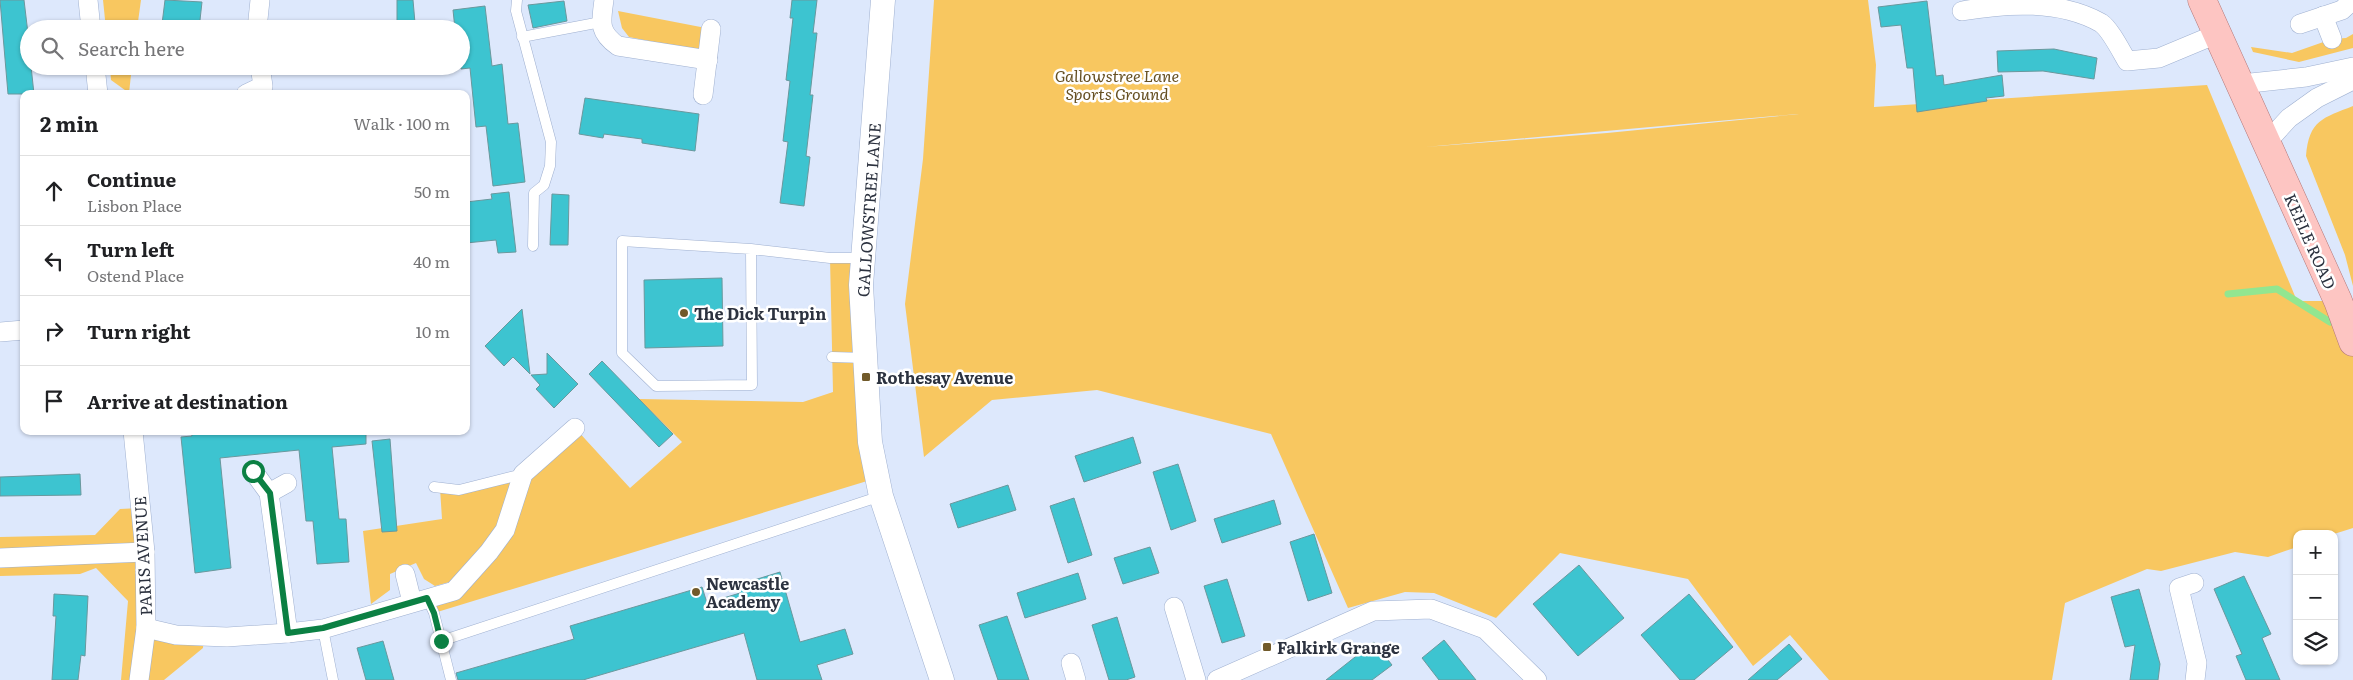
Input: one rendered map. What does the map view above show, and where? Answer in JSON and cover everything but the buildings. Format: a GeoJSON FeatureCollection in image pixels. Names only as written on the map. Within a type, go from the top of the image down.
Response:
{"type":"FeatureCollection","features":[{"type":"Feature","properties":{"kind":"main road","name":"KEELE ROAD"},"geometry":{"type":"LineString","coordinates":[[2202,0],[2219,33],[2338,301],[2353,342]]}},
{"type":"Feature","properties":{"kind":"street"},"geometry":{"type":"LineString","coordinates":[[88,0],[90,20]]}},
{"type":"Feature","properties":{"kind":"street"},"geometry":{"type":"LineString","coordinates":[[258,20],[260,0]]}},
{"type":"Feature","properties":{"kind":"street"},"geometry":{"type":"LineString","coordinates":[[604,0],[601,22],[606,37],[618,46],[708,60]]}},
{"type":"Feature","properties":{"kind":"street","name":"GALLOWSTREE LANE"},"geometry":{"type":"LineString","coordinates":[[883,0],[861,285],[870,442],[881,496],[942,680]]}},
{"type":"Feature","properties":{"kind":"street"},"geometry":{"type":"LineString","coordinates":[[2300,24],[2342,10],[2353,0]]}},
{"type":"Feature","properties":{"kind":"street"},"geometry":{"type":"LineString","coordinates":[[1962,11],[2000,2],[2046,4],[2075,10],[2102,24],[2127,61],[2159,58],[2219,33]]}},
{"type":"Feature","properties":{"kind":"street"},"geometry":{"type":"LineString","coordinates":[[2323,16],[2332,39]]}},
{"type":"Feature","properties":{"kind":"street"},"geometry":{"type":"LineString","coordinates":[[703,95],[711,28]]}},
{"type":"Feature","properties":{"kind":"street"},"geometry":{"type":"LineString","coordinates":[[2241,84],[2306,77],[2353,68]]}},
{"type":"Feature","properties":{"kind":"street"},"geometry":{"type":"LineString","coordinates":[[96,75],[98,90]]}},
{"type":"Feature","properties":{"kind":"street"},"geometry":{"type":"LineString","coordinates":[[262,75],[265,90]]}},
{"type":"Feature","properties":{"kind":"street"},"geometry":{"type":"LineString","coordinates":[[2267,142],[2288,118],[2317,98],[2353,80]]}},
{"type":"Feature","properties":{"kind":"street"},"geometry":{"type":"LineString","coordinates":[[0,332],[20,330]]}},
{"type":"Feature","properties":{"kind":"street"},"geometry":{"type":"LineString","coordinates":[[146,628],[176,635],[227,637],[288,633],[323,628],[454,591],[489,552],[505,530],[524,474],[575,428]]}},
{"type":"Feature","properties":{"kind":"street","name":"PARIS AVENUE"},"geometry":{"type":"LineString","coordinates":[[133,435],[145,552],[146,628],[139,680]]}},
{"type":"Feature","properties":{"kind":"street"},"geometry":{"type":"LineString","coordinates":[[253,471],[270,493],[288,633]]}},
{"type":"Feature","properties":{"kind":"street"},"geometry":{"type":"LineString","coordinates":[[270,493],[287,482]]}},
{"type":"Feature","properties":{"kind":"street"},"geometry":{"type":"LineString","coordinates":[[0,558],[145,552]]}},
{"type":"Feature","properties":{"kind":"street"},"geometry":{"type":"LineString","coordinates":[[405,574],[419,600]]}},
{"type":"Feature","properties":{"kind":"street"},"geometry":{"type":"LineString","coordinates":[[2187,585],[2198,663],[2195,680]]}},
{"type":"Feature","properties":{"kind":"street"},"geometry":{"type":"LineString","coordinates":[[1174,607],[1196,680]]}},
{"type":"Feature","properties":{"kind":"street"},"geometry":{"type":"LineString","coordinates":[[1217,680],[1372,611],[1431,609],[1485,629],[1537,680]]}},
{"type":"Feature","properties":{"kind":"lane"},"geometry":{"type":"LineString","coordinates":[[517,0],[516,12],[551,142],[550,166],[544,185],[534,193],[533,246]]}},
{"type":"Feature","properties":{"kind":"lane"},"geometry":{"type":"LineString","coordinates":[[522,37],[601,22]]}},
{"type":"Feature","properties":{"kind":"lane"},"geometry":{"type":"LineString","coordinates":[[751,248],[752,385],[656,386],[622,353],[622,242],[751,248],[830,258],[863,258]]}},
{"type":"Feature","properties":{"kind":"lane"},"geometry":{"type":"LineString","coordinates":[[832,357],[865,358]]}},
{"type":"Feature","properties":{"kind":"lane"},"geometry":{"type":"LineString","coordinates":[[434,487],[459,490],[524,474]]}},
{"type":"Feature","properties":{"kind":"lane"},"geometry":{"type":"LineString","coordinates":[[441,641],[881,496]]}},
{"type":"Feature","properties":{"kind":"lane"},"geometry":{"type":"LineString","coordinates":[[419,600],[434,613],[451,680]]}},
{"type":"Feature","properties":{"kind":"lane"},"geometry":{"type":"LineString","coordinates":[[323,628],[333,680]]}},
{"type":"Feature","properties":{"kind":"green space"},"geometry":{"type":"Polygon","coordinates":[[[103,0],[141,0],[138,20],[105,20],[103,0]]]}},
{"type":"Feature","properties":{"kind":"green space","name":"Gallowstree Lane Sports Ground"},"geometry":{"type":"Polygon","coordinates":[[[934,0],[1868,0],[1876,65],[1874,107],[2207,85],[2297,301],[2338,301],[2353,342],[2353,528],[2338,533],[2338,530],[2293,530],[2293,548],[2268,557],[2235,552],[2161,571],[2147,569],[2065,603],[2052,680],[1829,680],[1790,635],[1753,666],[1688,579],[1560,553],[1496,618],[1434,593],[1405,592],[1348,608],[1271,434],[1097,390],[992,400],[924,457],[905,304],[923,159],[934,0]],[[1799,114],[1425,147],[1607,133],[1799,114]]]}},
{"type":"Feature","properties":{"kind":"green space"},"geometry":{"type":"Polygon","coordinates":[[[618,11],[711,29],[709,53],[629,37],[622,28],[618,11]]]}},
{"type":"Feature","properties":{"kind":"green space"},"geometry":{"type":"Polygon","coordinates":[[[2353,34],[2353,48],[2299,62],[2253,52],[2251,47],[2292,53],[2332,39],[2346,38],[2353,34]]]}},
{"type":"Feature","properties":{"kind":"green space"},"geometry":{"type":"Polygon","coordinates":[[[111,75],[131,75],[129,90],[125,90],[111,80],[111,75]]]}},
{"type":"Feature","properties":{"kind":"green space"},"geometry":{"type":"Polygon","coordinates":[[[2353,106],[2353,286],[2345,255],[2306,156],[2310,135],[2319,122],[2353,106]]]}},
{"type":"Feature","properties":{"kind":"green space"},"geometry":{"type":"Polygon","coordinates":[[[830,258],[863,258],[877,478],[434,613],[427,598],[454,591],[489,552],[523,474],[575,428],[630,488],[682,442],[639,399],[803,402],[833,392],[830,258]]]}},
{"type":"Feature","properties":{"kind":"green space"},"geometry":{"type":"Polygon","coordinates":[[[517,476],[501,523],[457,580],[435,586],[424,579],[416,563],[390,574],[390,590],[371,604],[363,531],[442,519],[440,488],[517,476]]]}},
{"type":"Feature","properties":{"kind":"green space"},"geometry":{"type":"Polygon","coordinates":[[[140,508],[146,628],[204,636],[203,648],[164,680],[121,680],[128,601],[96,568],[80,574],[0,576],[0,537],[95,535],[120,509],[140,508]]]}},
{"type":"Feature","properties":{"kind":"waterway"},"geometry":{"type":"LineString","coordinates":[[2228,294],[2277,289],[2330,322]]}},
{"type":"Feature","properties":{"kind":"place","name":"The Dick Turpin"},"geometry":{"type":"Point","coordinates":[684,313]}},
{"type":"Feature","properties":{"kind":"place","name":"Rothesay Avenue"},"geometry":{"type":"Point","coordinates":[866,377]}},
{"type":"Feature","properties":{"kind":"place","name":"Newcastle Academy"},"geometry":{"type":"Point","coordinates":[696,592]}},
{"type":"Feature","properties":{"kind":"place","name":"Falkirk Grange"},"geometry":{"type":"Point","coordinates":[1267,647]}},
{"type":"Feature","properties":{"kind":"route"},"geometry":{"type":"LineString","coordinates":[[253,471],[270,493],[288,633],[323,628],[427,598],[434,613],[441,641]]}}]}
